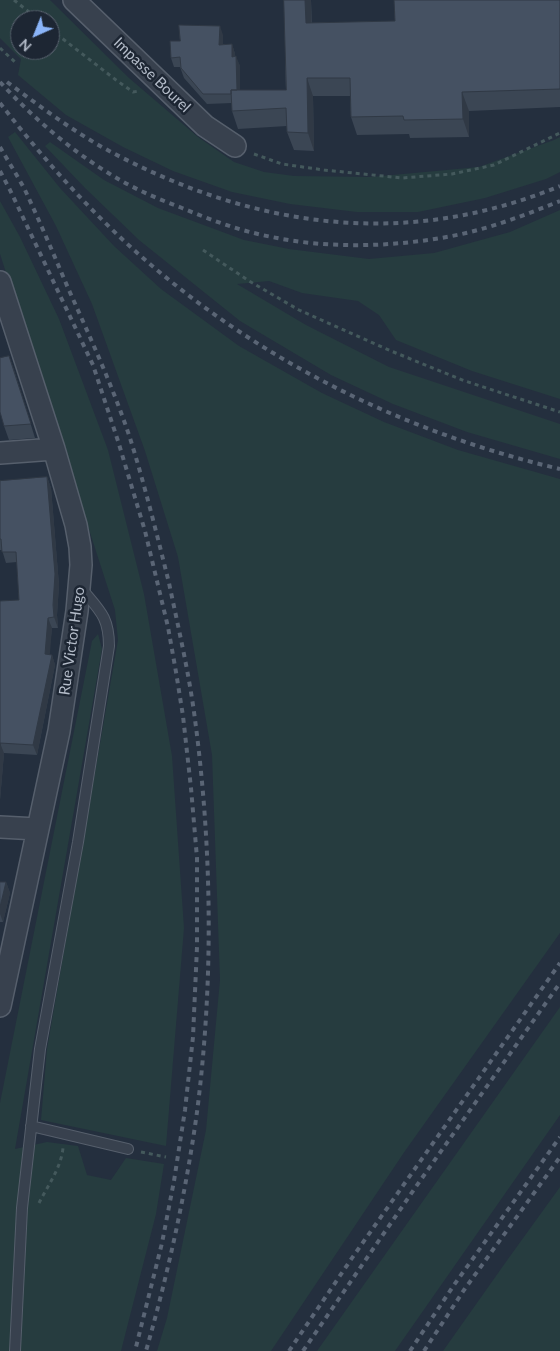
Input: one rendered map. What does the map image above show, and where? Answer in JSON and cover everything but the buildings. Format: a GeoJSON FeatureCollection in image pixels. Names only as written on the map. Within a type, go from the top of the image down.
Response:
{"type":"FeatureCollection","features":[{"type":"Feature","properties":{"kind":"street","name":"Impasse Bourel"},"geometry":{"type":"LineString","coordinates":[[74,0],[206,126],[235,146]]}},
{"type":"Feature","properties":{"kind":"street","name":"Rue Victor Hugo"},"geometry":{"type":"LineString","coordinates":[[0,282],[54,448],[76,525],[81,565],[80,587],[59,731],[0,1006]]}},
{"type":"Feature","properties":{"kind":"street"},"geometry":{"type":"LineString","coordinates":[[0,453],[54,448]]}},
{"type":"Feature","properties":{"kind":"street"},"geometry":{"type":"LineString","coordinates":[[0,826],[37,829]]}},
{"type":"Feature","properties":{"kind":"lane"},"geometry":{"type":"LineString","coordinates":[[15,1351],[22,1208],[40,1049],[78,842],[109,646],[109,631],[104,616],[80,587]]}},
{"type":"Feature","properties":{"kind":"lane"},"geometry":{"type":"LineString","coordinates":[[31,1126],[128,1149]]}},
{"type":"Feature","properties":{"kind":"path"},"geometry":{"type":"LineString","coordinates":[[14,0],[26,10]]}},
{"type":"Feature","properties":{"kind":"path"},"geometry":{"type":"LineString","coordinates":[[60,36],[133,92],[164,86]]}},
{"type":"Feature","properties":{"kind":"path"},"geometry":{"type":"LineString","coordinates":[[0,48],[17,64]]}},
{"type":"Feature","properties":{"kind":"path"},"geometry":{"type":"LineString","coordinates":[[235,146],[256,156],[282,164],[402,178],[452,174],[494,165],[560,133]]}},
{"type":"Feature","properties":{"kind":"path"},"geometry":{"type":"LineString","coordinates":[[202,250],[249,281],[299,310],[457,378],[560,412]]}},
{"type":"Feature","properties":{"kind":"path"},"geometry":{"type":"LineString","coordinates":[[36,1209],[57,1170],[62,1155],[65,1134]]}},
{"type":"Feature","properties":{"kind":"path"},"geometry":{"type":"LineString","coordinates":[[128,1149],[166,1157]]}},
{"type":"Feature","properties":{"kind":"green space"},"geometry":{"type":"Polygon","coordinates":[[[0,0],[50,0],[129,78],[198,137],[234,162],[264,172],[294,176],[371,177],[479,167],[560,137],[560,172],[546,179],[485,198],[418,212],[357,212],[290,204],[232,192],[173,171],[123,147],[66,115],[18,75],[21,60],[60,60],[60,10],[10,10],[10,48],[0,38],[0,0]]]}},
{"type":"Feature","properties":{"kind":"green space"},"geometry":{"type":"Polygon","coordinates":[[[15,132],[60,188],[114,246],[161,289],[239,346],[322,393],[384,422],[458,450],[560,479],[560,933],[405,1151],[271,1351],[157,1351],[167,1318],[206,1130],[220,980],[212,755],[178,557],[145,451],[92,304],[56,226],[8,137],[15,132]]]}},
{"type":"Feature","properties":{"kind":"green space"},"geometry":{"type":"Polygon","coordinates":[[[50,142],[104,180],[158,208],[244,240],[289,249],[369,259],[434,253],[510,232],[560,210],[560,399],[472,371],[396,340],[379,315],[358,301],[302,293],[269,281],[237,284],[306,325],[389,367],[560,424],[560,459],[467,432],[393,404],[331,375],[240,321],[139,240],[45,146],[50,142]]]}},
{"type":"Feature","properties":{"kind":"green space"},"geometry":{"type":"Polygon","coordinates":[[[0,201],[20,237],[59,319],[108,450],[144,594],[172,756],[184,928],[166,1146],[41,1120],[47,1049],[118,640],[115,610],[0,254],[0,201]]]}},
{"type":"Feature","properties":{"kind":"green space"},"geometry":{"type":"Polygon","coordinates":[[[98,634],[102,649],[15,1149],[47,1142],[78,1146],[87,1175],[111,1180],[126,1158],[164,1164],[156,1214],[121,1351],[0,1351],[0,1103],[92,641],[98,634]]]}},
{"type":"Feature","properties":{"kind":"green space"},"geometry":{"type":"Polygon","coordinates":[[[560,1007],[560,1115],[395,1351],[317,1351],[560,1007]]]}},
{"type":"Feature","properties":{"kind":"green space"},"geometry":{"type":"Polygon","coordinates":[[[560,1187],[560,1351],[443,1351],[508,1259],[560,1187]]]}},
{"type":"Feature","properties":{"kind":"railway"},"geometry":{"type":"LineString","coordinates":[[0,82],[56,136],[103,170],[150,195],[204,217],[260,235],[294,241],[339,245],[385,244],[430,240],[480,230],[560,201]]}},
{"type":"Feature","properties":{"kind":"railway"},"geometry":{"type":"LineString","coordinates":[[7,82],[45,110],[113,153],[168,179],[222,199],[278,213],[334,222],[390,223],[446,218],[503,206],[560,186]]}},
{"type":"Feature","properties":{"kind":"railway"},"geometry":{"type":"LineString","coordinates":[[0,103],[77,194],[140,256],[207,309],[253,341],[350,395],[401,418],[453,438],[506,455],[560,469]]}},
{"type":"Feature","properties":{"kind":"railway"},"geometry":{"type":"LineString","coordinates":[[0,147],[25,190],[36,214],[101,362],[130,438],[169,583],[194,712],[200,762],[207,862],[209,912],[206,1012],[193,1142],[169,1263],[146,1351]]}},
{"type":"Feature","properties":{"kind":"railway"},"geometry":{"type":"LineString","coordinates":[[0,171],[93,365],[145,531],[168,627],[183,716],[197,858],[197,947],[193,1037],[185,1110],[174,1181],[162,1243],[135,1351]]}},
{"type":"Feature","properties":{"kind":"railway"},"geometry":{"type":"LineString","coordinates":[[289,1351],[352,1258],[560,963]]}},
{"type":"Feature","properties":{"kind":"railway"},"geometry":{"type":"LineString","coordinates":[[303,1351],[415,1188],[560,983]]}},
{"type":"Feature","properties":{"kind":"railway"},"geometry":{"type":"LineString","coordinates":[[410,1351],[454,1285],[560,1137]]}},
{"type":"Feature","properties":{"kind":"railway"},"geometry":{"type":"LineString","coordinates":[[424,1351],[464,1290],[560,1157]]}}]}
